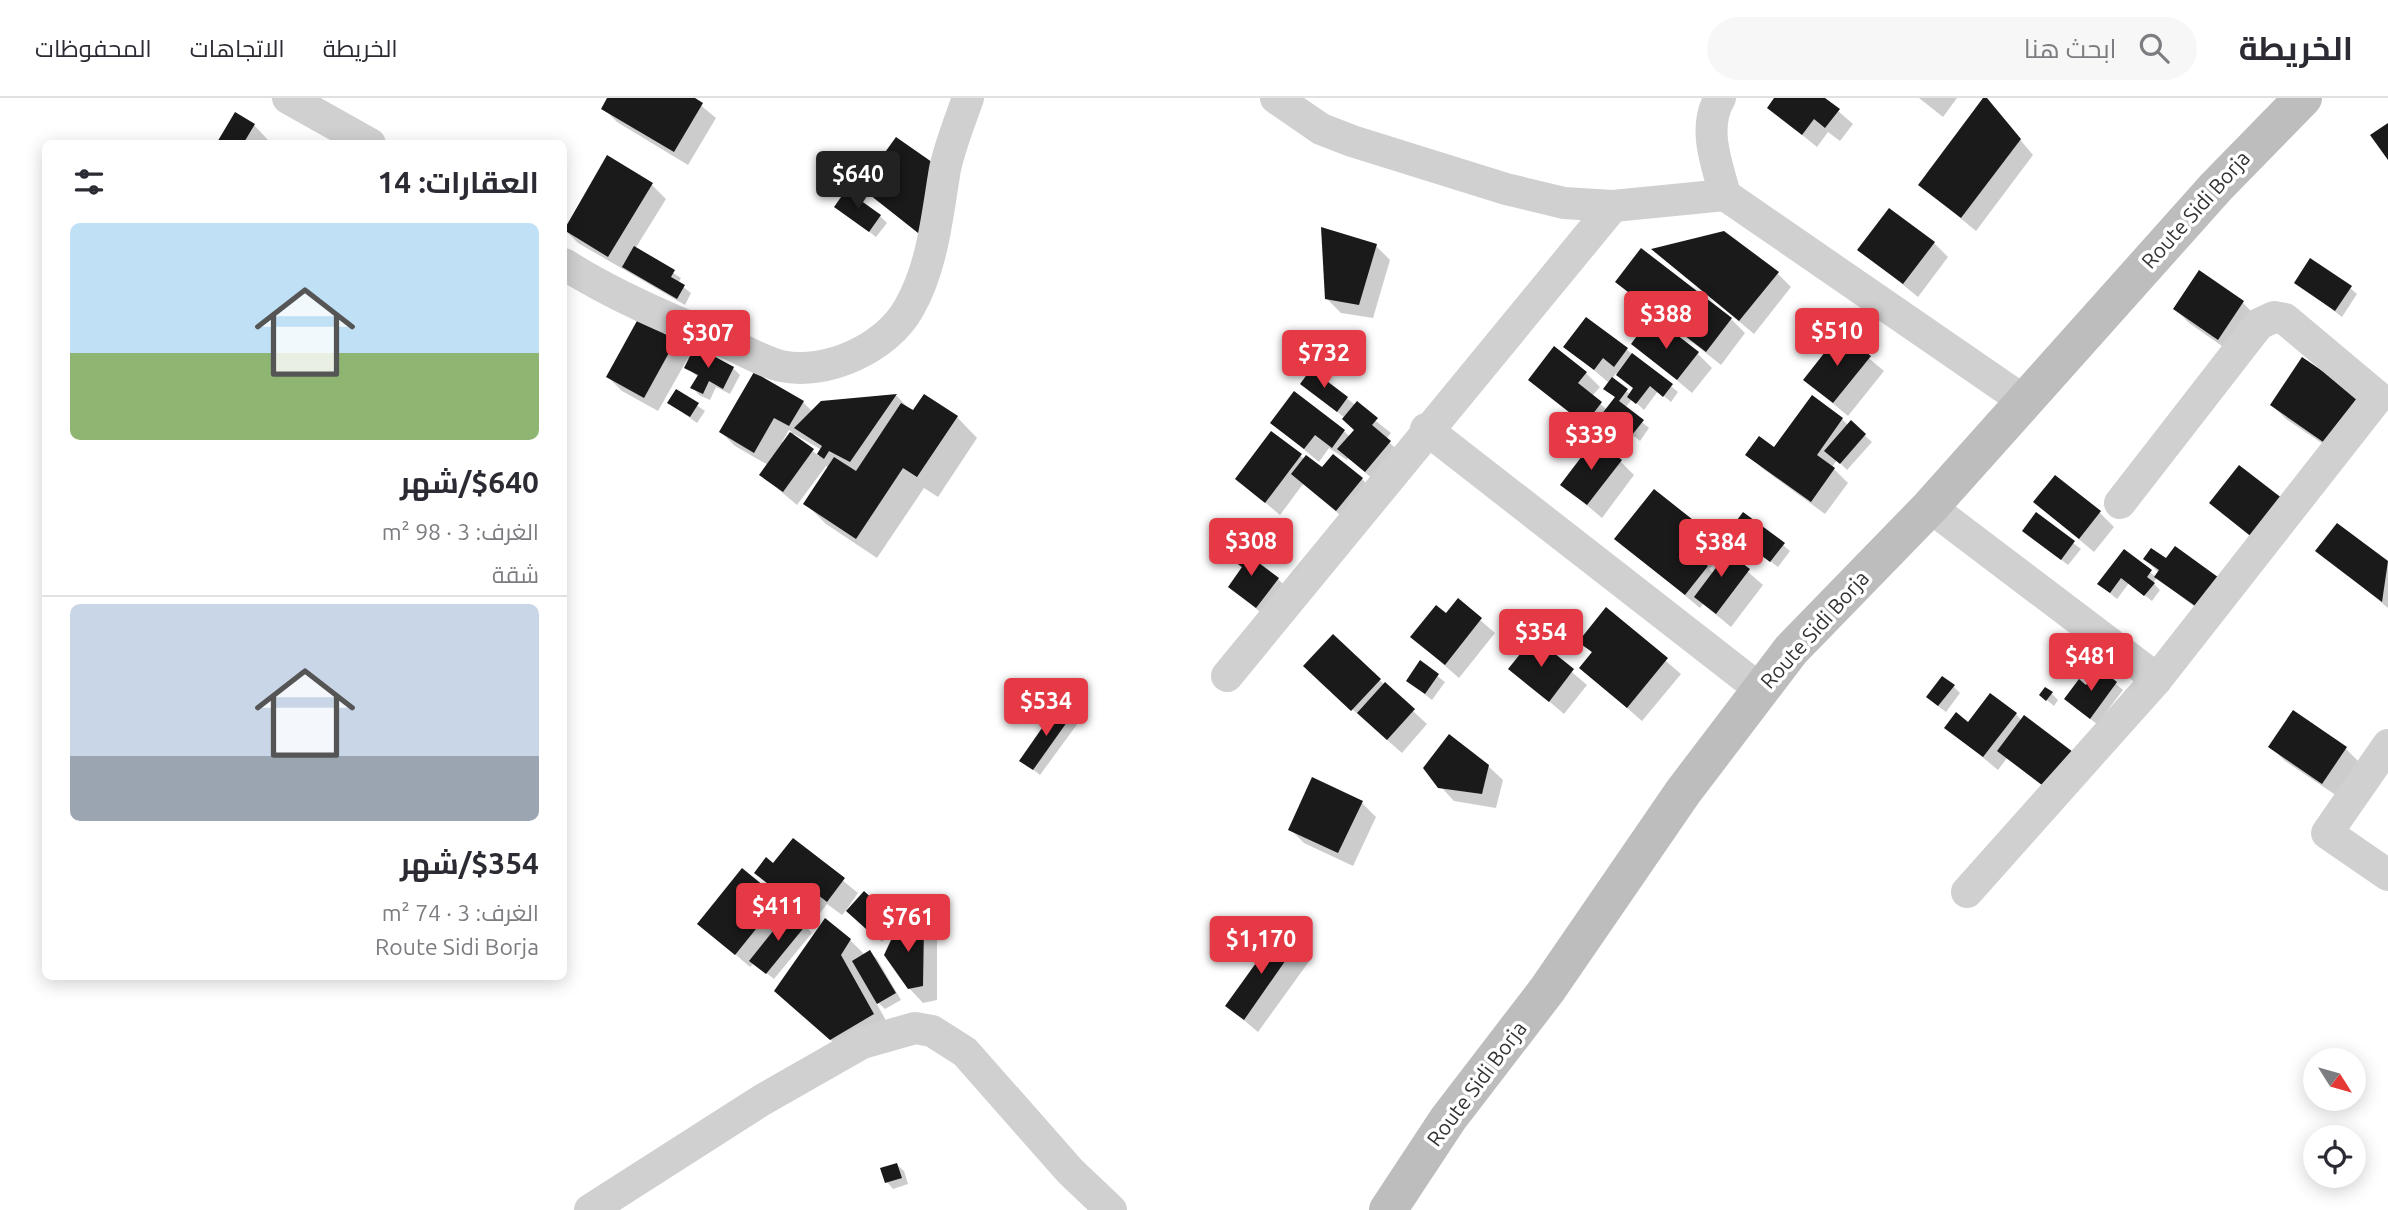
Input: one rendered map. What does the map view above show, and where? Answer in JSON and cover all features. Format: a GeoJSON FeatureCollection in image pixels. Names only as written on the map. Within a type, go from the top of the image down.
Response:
{"type":"FeatureCollection","features":[{"type":"Feature","properties":{"kind":"street"},"geometry":{"type":"LineString","coordinates":[[288,98],[363,140]]}},
{"type":"Feature","properties":{"kind":"street"},"geometry":{"type":"LineString","coordinates":[[567,266],[665,317],[781,366],[809,367],[863,354],[887,335],[909,309],[938,225],[946,167],[968,98]]}},
{"type":"Feature","properties":{"kind":"street"},"geometry":{"type":"LineString","coordinates":[[1276,98],[1321,129],[1352,142],[1506,189],[1564,203],[1613,206],[1725,195],[2025,401]]}},
{"type":"Feature","properties":{"kind":"street"},"geometry":{"type":"LineString","coordinates":[[1720,98],[1712,125],[1712,147],[1725,195]]}},
{"type":"Feature","properties":{"kind":"street","name":"Route Sidi Borja"},"geometry":{"type":"LineString","coordinates":[[1388,1210],[1448,1119],[1547,990],[1683,792],[1791,650],[1930,507],[2216,187],[2303,98]]}},
{"type":"Feature","properties":{"kind":"street"},"geometry":{"type":"LineString","coordinates":[[1227,676],[1426,429],[1613,206]]}},
{"type":"Feature","properties":{"kind":"street"},"geometry":{"type":"LineString","coordinates":[[1967,892],[2157,679],[2378,397],[2286,319],[2274,317],[2259,324],[2120,503]]}},
{"type":"Feature","properties":{"kind":"street"},"geometry":{"type":"LineString","coordinates":[[1426,429],[1761,690]]}},
{"type":"Feature","properties":{"kind":"street"},"geometry":{"type":"LineString","coordinates":[[1930,507],[2157,679]]}},
{"type":"Feature","properties":{"kind":"street"},"geometry":{"type":"LineString","coordinates":[[2388,745],[2327,832],[2388,874]]}},
{"type":"Feature","properties":{"kind":"street"},"geometry":{"type":"LineString","coordinates":[[590,1210],[762,1100],[862,1043],[915,1028],[932,1031],[965,1052],[1070,1171],[1111,1210]]}},
{"type":"Feature","properties":{"kind":"building"},"geometry":{"type":"Polygon","coordinates":[[[607,98],[695,98],[703,103],[674,152],[601,109],[607,98]]]}},
{"type":"Feature","properties":{"kind":"building"},"geometry":{"type":"Polygon","coordinates":[[[1774,98],[1825,98],[1840,109],[1825,128],[1814,119],[1802,135],[1767,108],[1774,98]]]}},
{"type":"Feature","properties":{"kind":"building"},"geometry":{"type":"Polygon","coordinates":[[[1983,98],[1987,98],[2021,139],[1961,218],[1918,185],[1983,98]]]}},
{"type":"Feature","properties":{"kind":"building"},"geometry":{"type":"Polygon","coordinates":[[[235,112],[255,124],[245,140],[218,140],[235,112]]]}},
{"type":"Feature","properties":{"kind":"building"},"geometry":{"type":"Polygon","coordinates":[[[2388,123],[2388,160],[2370,135],[2388,123]]]}},
{"type":"Feature","properties":{"kind":"building"},"geometry":{"type":"Polygon","coordinates":[[[896,137],[939,167],[927,240],[870,195],[877,184],[868,176],[896,137]]]}},
{"type":"Feature","properties":{"kind":"building"},"geometry":{"type":"Polygon","coordinates":[[[607,155],[653,183],[608,257],[567,232],[567,225],[607,155]]]}},
{"type":"Feature","properties":{"kind":"building"},"geometry":{"type":"Polygon","coordinates":[[[846,190],[881,215],[869,232],[834,207],[846,190]]]}},
{"type":"Feature","properties":{"kind":"building"},"geometry":{"type":"Polygon","coordinates":[[[1889,208],[1935,242],[1903,284],[1857,250],[1889,208]]]}},
{"type":"Feature","properties":{"kind":"building"},"geometry":{"type":"Polygon","coordinates":[[[1321,227],[1377,244],[1359,305],[1325,299],[1321,227]]]}},
{"type":"Feature","properties":{"kind":"building"},"geometry":{"type":"Polygon","coordinates":[[[1724,231],[1779,272],[1739,321],[1651,249],[1724,231]]]}},
{"type":"Feature","properties":{"kind":"building"},"geometry":{"type":"Polygon","coordinates":[[[634,246],[675,270],[671,277],[685,285],[677,299],[622,267],[634,246]]]}},
{"type":"Feature","properties":{"kind":"building"},"geometry":{"type":"Polygon","coordinates":[[[1641,248],[1732,318],[1706,352],[1615,282],[1641,248]]]}},
{"type":"Feature","properties":{"kind":"building"},"geometry":{"type":"Polygon","coordinates":[[[2310,258],[2352,286],[2335,311],[2294,283],[2310,258]]]}},
{"type":"Feature","properties":{"kind":"building"},"geometry":{"type":"Polygon","coordinates":[[[2199,270],[2244,301],[2218,340],[2173,309],[2199,270]]]}},
{"type":"Feature","properties":{"kind":"building"},"geometry":{"type":"Polygon","coordinates":[[[1586,317],[1628,348],[1614,367],[1603,358],[1594,370],[1563,347],[1586,317]]]}},
{"type":"Feature","properties":{"kind":"building"},"geometry":{"type":"Polygon","coordinates":[[[638,319],[676,340],[644,398],[606,377],[638,319]]]}},
{"type":"Feature","properties":{"kind":"building"},"geometry":{"type":"Polygon","coordinates":[[[1645,325],[1665,340],[1672,331],[1699,352],[1677,380],[1631,344],[1645,325]]]}},
{"type":"Feature","properties":{"kind":"building"},"geometry":{"type":"Polygon","coordinates":[[[1840,333],[1871,356],[1833,403],[1803,380],[1840,333]]]}},
{"type":"Feature","properties":{"kind":"building"},"geometry":{"type":"Polygon","coordinates":[[[695,346],[734,367],[723,389],[709,381],[703,394],[690,388],[698,375],[684,368],[695,346]]]}},
{"type":"Feature","properties":{"kind":"building"},"geometry":{"type":"Polygon","coordinates":[[[1554,346],[1587,372],[1578,383],[1602,402],[1592,415],[1604,424],[1597,434],[1528,380],[1554,346]]]}},
{"type":"Feature","properties":{"kind":"building"},"geometry":{"type":"Polygon","coordinates":[[[1632,353],[1673,384],[1663,397],[1650,386],[1636,404],[1627,397],[1633,388],[1616,375],[1632,353]]]}},
{"type":"Feature","properties":{"kind":"building"},"geometry":{"type":"Polygon","coordinates":[[[2302,357],[2359,396],[2326,444],[2270,405],[2302,357]]]}},
{"type":"Feature","properties":{"kind":"building"},"geometry":{"type":"Polygon","coordinates":[[[1311,369],[1348,397],[1337,412],[1300,384],[1311,369]]]}},
{"type":"Feature","properties":{"kind":"building"},"geometry":{"type":"Polygon","coordinates":[[[754,372],[804,401],[789,426],[774,418],[754,453],[719,432],[754,372]]]}},
{"type":"Feature","properties":{"kind":"building"},"geometry":{"type":"Polygon","coordinates":[[[1612,377],[1628,389],[1619,401],[1644,420],[1632,435],[1626,431],[1614,447],[1603,438],[1614,424],[1601,415],[1615,397],[1603,389],[1612,377]]]}},
{"type":"Feature","properties":{"kind":"building"},"geometry":{"type":"Polygon","coordinates":[[[676,389],[699,403],[690,417],[667,403],[676,389]]]}},
{"type":"Feature","properties":{"kind":"building"},"geometry":{"type":"Polygon","coordinates":[[[1294,391],[1345,430],[1332,448],[1315,435],[1304,449],[1270,423],[1294,391]]]}},
{"type":"Feature","properties":{"kind":"building"},"geometry":{"type":"Polygon","coordinates":[[[897,394],[850,462],[829,451],[824,459],[817,454],[822,446],[794,428],[821,401],[897,394]]]}},
{"type":"Feature","properties":{"kind":"building"},"geometry":{"type":"Polygon","coordinates":[[[924,394],[958,416],[917,477],[903,468],[856,539],[803,504],[834,457],[856,471],[901,403],[913,410],[924,394]]]}},
{"type":"Feature","properties":{"kind":"building"},"geometry":{"type":"Polygon","coordinates":[[[1812,395],[1843,418],[1817,455],[1835,468],[1811,502],[1745,455],[1759,436],[1774,447],[1812,395]]]}},
{"type":"Feature","properties":{"kind":"building"},"geometry":{"type":"Polygon","coordinates":[[[1357,401],[1378,418],[1372,425],[1391,441],[1365,472],[1337,449],[1354,430],[1342,419],[1357,401]]]}},
{"type":"Feature","properties":{"kind":"building"},"geometry":{"type":"Polygon","coordinates":[[[1851,420],[1866,434],[1840,464],[1824,451],[1851,420]]]}},
{"type":"Feature","properties":{"kind":"building"},"geometry":{"type":"Polygon","coordinates":[[[1271,431],[1302,454],[1265,503],[1235,479],[1271,431]]]}},
{"type":"Feature","properties":{"kind":"building"},"geometry":{"type":"Polygon","coordinates":[[[790,432],[814,449],[783,492],[759,475],[790,432]]]}},
{"type":"Feature","properties":{"kind":"building"},"geometry":{"type":"Polygon","coordinates":[[[1595,439],[1622,460],[1587,505],[1560,485],[1595,439]]]}},
{"type":"Feature","properties":{"kind":"building"},"geometry":{"type":"Polygon","coordinates":[[[1333,454],[1363,478],[1336,511],[1291,474],[1306,455],[1322,467],[1333,454]]]}},
{"type":"Feature","properties":{"kind":"building"},"geometry":{"type":"Polygon","coordinates":[[[2239,465],[2283,499],[2253,538],[2209,503],[2239,465]]]}},
{"type":"Feature","properties":{"kind":"building"},"geometry":{"type":"Polygon","coordinates":[[[2055,475],[2101,511],[2079,539],[2033,502],[2055,475]]]}},
{"type":"Feature","properties":{"kind":"building"},"geometry":{"type":"Polygon","coordinates":[[[1654,489],[1712,535],[1696,555],[1708,566],[1685,595],[1614,539],[1654,489]]]}},
{"type":"Feature","properties":{"kind":"building"},"geometry":{"type":"Polygon","coordinates":[[[1743,512],[1785,543],[1770,562],[1729,531],[1743,512]]]}},
{"type":"Feature","properties":{"kind":"building"},"geometry":{"type":"Polygon","coordinates":[[[2036,512],[2075,541],[2061,560],[2022,531],[2036,512]]]}},
{"type":"Feature","properties":{"kind":"building"},"geometry":{"type":"Polygon","coordinates":[[[2337,523],[2388,561],[2382,602],[2315,551],[2337,523]]]}},
{"type":"Feature","properties":{"kind":"building"},"geometry":{"type":"Polygon","coordinates":[[[1715,543],[1750,569],[1716,614],[1694,597],[1718,565],[1706,556],[1715,543]]]}},
{"type":"Feature","properties":{"kind":"building"},"geometry":{"type":"Polygon","coordinates":[[[1235,545],[1279,578],[1256,608],[1228,587],[1242,567],[1227,556],[1235,545]]]}},
{"type":"Feature","properties":{"kind":"building"},"geometry":{"type":"Polygon","coordinates":[[[2175,546],[2222,580],[2201,610],[2154,577],[2159,570],[2143,559],[2151,548],[2166,558],[2175,546]]]}},
{"type":"Feature","properties":{"kind":"building"},"geometry":{"type":"Polygon","coordinates":[[[2124,549],[2152,570],[2147,577],[2155,583],[2144,596],[2121,578],[2110,593],[2097,584],[2124,549]]]}},
{"type":"Feature","properties":{"kind":"building"},"geometry":{"type":"Polygon","coordinates":[[[1458,598],[1482,618],[1445,665],[1410,637],[1436,605],[1446,613],[1458,598]]]}},
{"type":"Feature","properties":{"kind":"building"},"geometry":{"type":"Polygon","coordinates":[[[1606,607],[1668,658],[1627,708],[1579,668],[1592,652],[1578,642],[1606,607]]]}},
{"type":"Feature","properties":{"kind":"building"},"geometry":{"type":"Polygon","coordinates":[[[1333,634],[1381,679],[1351,711],[1303,666],[1333,634]]]}},
{"type":"Feature","properties":{"kind":"building"},"geometry":{"type":"Polygon","coordinates":[[[1534,637],[1574,669],[1549,702],[1508,669],[1534,637]]]}},
{"type":"Feature","properties":{"kind":"building"},"geometry":{"type":"Polygon","coordinates":[[[1420,660],[1439,674],[1425,694],[1406,681],[1420,660]]]}},
{"type":"Feature","properties":{"kind":"building"},"geometry":{"type":"Polygon","coordinates":[[[2099,668],[2117,682],[2090,719],[2064,699],[2079,679],[2086,685],[2099,668]]]}},
{"type":"Feature","properties":{"kind":"building"},"geometry":{"type":"Polygon","coordinates":[[[1942,676],[1955,685],[1938,706],[1926,697],[1942,676]]]}},
{"type":"Feature","properties":{"kind":"building"},"geometry":{"type":"Polygon","coordinates":[[[1385,682],[1415,709],[1387,740],[1357,713],[1385,682]]]}},
{"type":"Feature","properties":{"kind":"building"},"geometry":{"type":"Polygon","coordinates":[[[2045,687],[2053,692],[2046,701],[2039,695],[2045,687]]]}},
{"type":"Feature","properties":{"kind":"building"},"geometry":{"type":"Polygon","coordinates":[[[1990,693],[2017,713],[1983,757],[1944,728],[1956,712],[1968,722],[1990,693]]]}},
{"type":"Feature","properties":{"kind":"building"},"geometry":{"type":"Polygon","coordinates":[[[1058,705],[1072,715],[1033,770],[1019,761],[1058,705]]]}},
{"type":"Feature","properties":{"kind":"building"},"geometry":{"type":"Polygon","coordinates":[[[2293,710],[2347,747],[2322,784],[2268,747],[2293,710]]]}},
{"type":"Feature","properties":{"kind":"building"},"geometry":{"type":"Polygon","coordinates":[[[2024,715],[2073,752],[2046,788],[1997,751],[2024,715]]]}},
{"type":"Feature","properties":{"kind":"building"},"geometry":{"type":"Polygon","coordinates":[[[1449,734],[1489,765],[1482,794],[1438,788],[1423,768],[1449,734]]]}},
{"type":"Feature","properties":{"kind":"building"},"geometry":{"type":"Polygon","coordinates":[[[1312,777],[1363,801],[1338,853],[1288,830],[1312,777]]]}},
{"type":"Feature","properties":{"kind":"building"},"geometry":{"type":"Polygon","coordinates":[[[793,838],[845,878],[827,902],[813,891],[799,908],[754,873],[766,857],[773,863],[793,838]]]}},
{"type":"Feature","properties":{"kind":"building"},"geometry":{"type":"Polygon","coordinates":[[[742,868],[780,899],[735,955],[697,924],[742,868]]]}},
{"type":"Feature","properties":{"kind":"building"},"geometry":{"type":"Polygon","coordinates":[[[864,891],[893,918],[875,937],[846,911],[864,891]]]}},
{"type":"Feature","properties":{"kind":"building"},"geometry":{"type":"Polygon","coordinates":[[[789,911],[806,925],[766,974],[749,961],[789,911]]]}},
{"type":"Feature","properties":{"kind":"building"},"geometry":{"type":"Polygon","coordinates":[[[825,918],[851,939],[841,955],[874,1014],[830,1040],[774,991],[825,918]]]}},
{"type":"Feature","properties":{"kind":"building"},"geometry":{"type":"Polygon","coordinates":[[[900,921],[924,925],[923,986],[908,989],[884,955],[900,921]]]}},
{"type":"Feature","properties":{"kind":"building"},"geometry":{"type":"Polygon","coordinates":[[[1279,931],[1297,944],[1244,1020],[1225,1006],[1279,931]]]}},
{"type":"Feature","properties":{"kind":"building"},"geometry":{"type":"Polygon","coordinates":[[[870,950],[896,993],[877,1004],[852,961],[870,950]]]}},
{"type":"Feature","properties":{"kind":"building"},"geometry":{"type":"Polygon","coordinates":[[[897,1163],[902,1178],[885,1183],[880,1168],[897,1163]]]}}]}
